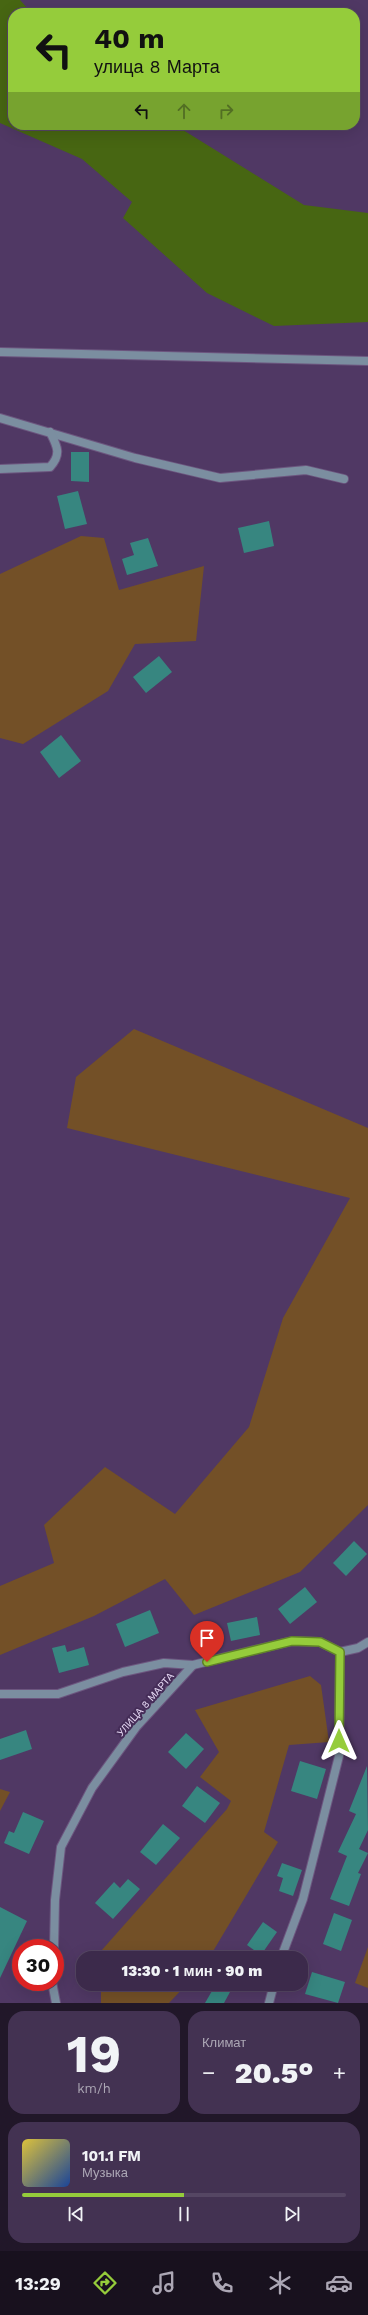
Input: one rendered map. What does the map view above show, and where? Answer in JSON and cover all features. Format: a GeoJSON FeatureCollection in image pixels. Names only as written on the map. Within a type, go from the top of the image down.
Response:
{"type":"FeatureCollection","features":[{"type":"Feature","properties":{"kind":"street"},"geometry":{"type":"LineString","coordinates":[[0,352],[368,361]]}},
{"type":"Feature","properties":{"kind":"street"},"geometry":{"type":"LineString","coordinates":[[0,418],[135,458],[220,478],[306,470],[344,479]]}},
{"type":"Feature","properties":{"kind":"street"},"geometry":{"type":"LineString","coordinates":[[0,469],[50,467],[57,460],[57,446],[50,432]]}},
{"type":"Feature","properties":{"kind":"street"},"geometry":{"type":"LineString","coordinates":[[0,1694],[58,1694],[123,1672],[164,1663],[193,1665],[292,1641],[320,1642],[340,1652],[358,1648],[368,1642]]}},
{"type":"Feature","properties":{"kind":"street"},"geometry":{"type":"LineString","coordinates":[[284,1951],[303,1899],[339,1756],[340,1652]]}},
{"type":"Feature","properties":{"kind":"street","name":"УЛИЦА 8 МАРТА"},"geometry":{"type":"LineString","coordinates":[[54,1939],[61,1847],[92,1788],[137,1726],[193,1665]]}},
{"type":"Feature","properties":{"kind":"street"},"geometry":{"type":"LineString","coordinates":[[54,1991],[56,2003]]}},
{"type":"Feature","properties":{"kind":"street"},"geometry":{"type":"LineString","coordinates":[[269,2003],[272,1991]]}},
{"type":"Feature","properties":{"kind":"shaded area"},"geometry":{"type":"Polygon","coordinates":[[[0,0],[20,0],[27,8],[8,8],[8,127],[0,123],[0,0]]]}},
{"type":"Feature","properties":{"kind":"shaded area"},"geometry":{"type":"Polygon","coordinates":[[[16,130],[183,130],[304,205],[368,213],[368,322],[274,326],[207,293],[123,218],[132,202],[82,159],[16,130]]]}},
{"type":"Feature","properties":{"kind":"shaded area"},"geometry":{"type":"Polygon","coordinates":[[[81,536],[104,538],[119,590],[204,566],[196,641],[135,644],[108,691],[23,744],[0,738],[0,574],[81,536]]]}},
{"type":"Feature","properties":{"kind":"shaded area"},"geometry":{"type":"Polygon","coordinates":[[[134,1029],[368,1128],[368,1505],[300,1572],[194,1615],[165,1579],[94,1616],[0,1655],[0,1586],[54,1563],[44,1525],[105,1467],[175,1514],[249,1427],[283,1318],[350,1198],[67,1128],[76,1077],[134,1029]]]}},
{"type":"Feature","properties":{"kind":"shaded area"},"geometry":{"type":"Polygon","coordinates":[[[310,1676],[321,1685],[329,1742],[289,1745],[264,1832],[278,1842],[213,1951],[101,1951],[227,1809],[231,1801],[200,1777],[219,1752],[195,1710],[310,1676]]]}},
{"type":"Feature","properties":{"kind":"shaded area"},"geometry":{"type":"Polygon","coordinates":[[[0,1789],[10,1792],[0,1811],[0,1789]]]}},
{"type":"Feature","properties":{"kind":"shaded area"},"geometry":{"type":"Polygon","coordinates":[[[368,1947],[368,1988],[355,1983],[368,1947]]]}},
{"type":"Feature","properties":{"kind":"shaded area"},"geometry":{"type":"Polygon","coordinates":[[[101,1991],[180,1991],[169,2003],[101,2003],[101,1991]]]}},
{"type":"Feature","properties":{"kind":"building"},"geometry":{"type":"Polygon","coordinates":[[[71,452],[89,452],[89,482],[71,481],[71,452]]]}},
{"type":"Feature","properties":{"kind":"building"},"geometry":{"type":"Polygon","coordinates":[[[78,491],[87,524],[65,529],[57,496],[78,491]]]}},
{"type":"Feature","properties":{"kind":"building"},"geometry":{"type":"Polygon","coordinates":[[[269,521],[274,546],[244,553],[238,528],[269,521]]]}},
{"type":"Feature","properties":{"kind":"building"},"geometry":{"type":"Polygon","coordinates":[[[148,538],[158,566],[127,575],[122,559],[134,555],[130,543],[148,538]]]}},
{"type":"Feature","properties":{"kind":"building"},"geometry":{"type":"Polygon","coordinates":[[[159,656],[172,672],[146,693],[133,677],[159,656]]]}},
{"type":"Feature","properties":{"kind":"building"},"geometry":{"type":"Polygon","coordinates":[[[61,735],[81,761],[59,778],[40,752],[61,735]]]}},
{"type":"Feature","properties":{"kind":"building"},"geometry":{"type":"Polygon","coordinates":[[[354,1541],[367,1554],[346,1576],[333,1563],[354,1541]]]}},
{"type":"Feature","properties":{"kind":"building"},"geometry":{"type":"Polygon","coordinates":[[[305,1587],[317,1602],[290,1624],[278,1609],[305,1587]]]}},
{"type":"Feature","properties":{"kind":"building"},"geometry":{"type":"Polygon","coordinates":[[[150,1610],[159,1633],[125,1647],[116,1624],[150,1610]]]}},
{"type":"Feature","properties":{"kind":"building"},"geometry":{"type":"Polygon","coordinates":[[[257,1617],[260,1635],[231,1641],[227,1623],[257,1617]]]}},
{"type":"Feature","properties":{"kind":"building"},"geometry":{"type":"Polygon","coordinates":[[[65,1645],[67,1652],[84,1647],[89,1665],[59,1673],[52,1648],[65,1645]]]}},
{"type":"Feature","properties":{"kind":"building"},"geometry":{"type":"Polygon","coordinates":[[[26,1730],[32,1749],[0,1760],[0,1739],[26,1730]]]}},
{"type":"Feature","properties":{"kind":"building"},"geometry":{"type":"Polygon","coordinates":[[[186,1733],[204,1749],[186,1769],[168,1752],[186,1733]]]}},
{"type":"Feature","properties":{"kind":"building"},"geometry":{"type":"Polygon","coordinates":[[[300,1761],[326,1769],[317,1799],[291,1791],[300,1761]]]}},
{"type":"Feature","properties":{"kind":"building"},"geometry":{"type":"Polygon","coordinates":[[[367,1766],[368,1830],[359,1849],[368,1853],[358,1873],[361,1874],[349,1906],[330,1899],[347,1856],[338,1852],[356,1814],[349,1811],[367,1766]]]}},
{"type":"Feature","properties":{"kind":"building"},"geometry":{"type":"Polygon","coordinates":[[[197,1786],[220,1803],[205,1823],[182,1806],[197,1786]]]}},
{"type":"Feature","properties":{"kind":"building"},"geometry":{"type":"Polygon","coordinates":[[[23,1812],[44,1821],[29,1854],[4,1843],[9,1831],[14,1833],[23,1812]]]}},
{"type":"Feature","properties":{"kind":"building"},"geometry":{"type":"Polygon","coordinates":[[[163,1824],[180,1838],[156,1865],[140,1852],[163,1824]]]}},
{"type":"Feature","properties":{"kind":"building"},"geometry":{"type":"Polygon","coordinates":[[[282,1863],[302,1870],[293,1896],[279,1891],[283,1878],[277,1876],[282,1863]]]}},
{"type":"Feature","properties":{"kind":"building"},"geometry":{"type":"Polygon","coordinates":[[[128,1879],[140,1889],[113,1919],[95,1903],[114,1882],[120,1888],[128,1879]]]}},
{"type":"Feature","properties":{"kind":"building"},"geometry":{"type":"Polygon","coordinates":[[[0,1907],[27,1921],[18,1939],[12,1939],[12,1953],[0,1978],[0,1907]]]}},
{"type":"Feature","properties":{"kind":"building"},"geometry":{"type":"Polygon","coordinates":[[[334,1913],[352,1920],[341,1951],[323,1944],[334,1913]]]}},
{"type":"Feature","properties":{"kind":"building"},"geometry":{"type":"Polygon","coordinates":[[[263,1922],[277,1932],[264,1951],[255,1951],[247,1945],[263,1922]]]}},
{"type":"Feature","properties":{"kind":"building"},"geometry":{"type":"Polygon","coordinates":[[[312,1972],[345,1982],[338,2003],[305,1994],[306,1991],[308,1991],[308,1985],[312,1972]]]}},
{"type":"Feature","properties":{"kind":"building"},"geometry":{"type":"Polygon","coordinates":[[[212,1991],[230,1992],[224,2003],[205,2003],[212,1991]]]}},
{"type":"Feature","properties":{"kind":"route"},"geometry":{"type":"LineString","coordinates":[[207,1662],[292,1641],[320,1642],[340,1652],[339,1741]]}}]}
